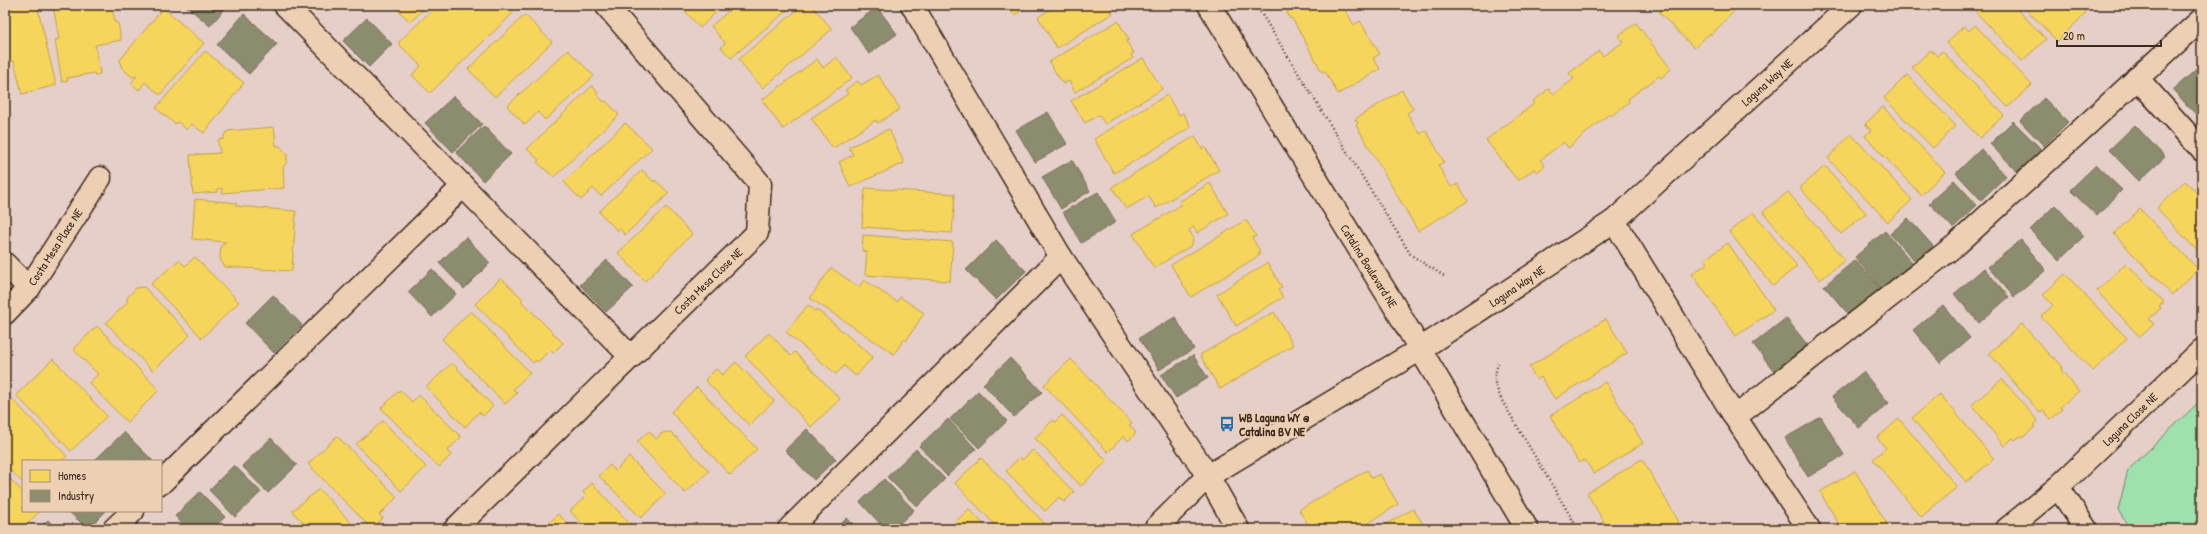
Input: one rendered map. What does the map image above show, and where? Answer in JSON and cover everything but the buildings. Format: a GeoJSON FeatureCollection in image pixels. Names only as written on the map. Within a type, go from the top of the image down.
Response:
{"type":"FeatureCollection","features":[{"type":"Feature","properties":{"kind":"street"},"geometry":{"type":"LineString","coordinates":[[285,5],[631,356]]}},
{"type":"Feature","properties":{"kind":"street","name":"Costa Mesa Close NE"},"geometry":{"type":"LineString","coordinates":[[455,529],[757,233],[760,184],[606,5]]}},
{"type":"Feature","properties":{"kind":"street"},"geometry":{"type":"LineString","coordinates":[[912,5],[1061,257],[1208,476],[1238,529]]}},
{"type":"Feature","properties":{"kind":"street","name":"Catalina Boulevard NE"},"geometry":{"type":"LineString","coordinates":[[1209,5],[1527,529]]}},
{"type":"Feature","properties":{"kind":"street","name":"Laguna Way NE"},"geometry":{"type":"LineString","coordinates":[[1155,529],[1208,476],[1419,350],[1614,221],[1851,5]]}},
{"type":"Feature","properties":{"kind":"street"},"geometry":{"type":"LineString","coordinates":[[1735,417],[1958,244],[2202,19]]}},
{"type":"Feature","properties":{"kind":"street"},"geometry":{"type":"LineString","coordinates":[[2137,78],[2202,150]]}},
{"type":"Feature","properties":{"kind":"street","name":"Costa Mesa Place NE"},"geometry":{"type":"LineString","coordinates":[[5,313],[30,288],[100,178]]}},
{"type":"Feature","properties":{"kind":"street"},"geometry":{"type":"LineString","coordinates":[[162,482],[463,186]]}},
{"type":"Feature","properties":{"kind":"street"},"geometry":{"type":"LineString","coordinates":[[1614,221],[1735,417],[1809,529]]}},
{"type":"Feature","properties":{"kind":"street"},"geometry":{"type":"LineString","coordinates":[[789,529],[1061,257]]}},
{"type":"Feature","properties":{"kind":"street"},"geometry":{"type":"LineString","coordinates":[[5,264],[30,288]]}},
{"type":"Feature","properties":{"kind":"street","name":"Laguna Close NE"},"geometry":{"type":"LineString","coordinates":[[2007,529],[2058,487],[2202,350]]}},
{"type":"Feature","properties":{"kind":"street"},"geometry":{"type":"LineString","coordinates":[[2058,487],[2086,529]]}},
{"type":"Feature","properties":{"kind":"street"},"geometry":{"type":"LineString","coordinates":[[114,529],[132,512]]}},
{"type":"Feature","properties":{"kind":"path"},"geometry":{"type":"LineString","coordinates":[[1256,5],[1411,255],[1444,276]]}},
{"type":"Feature","properties":{"kind":"path"},"geometry":{"type":"LineString","coordinates":[[1498,363],[1494,380],[1501,399],[1578,529]]}},
{"type":"Feature","properties":{"kind":"green space"},"geometry":{"type":"Polygon","coordinates":[[[2202,399],[2202,529],[2130,529],[2118,510],[2128,470],[2202,399]]]}},
{"type":"Feature","properties":{"kind":"place","name":"WB Laguna WY @ Catalina BV NE"},"geometry":{"type":"Point","coordinates":[1227,424]}}]}
